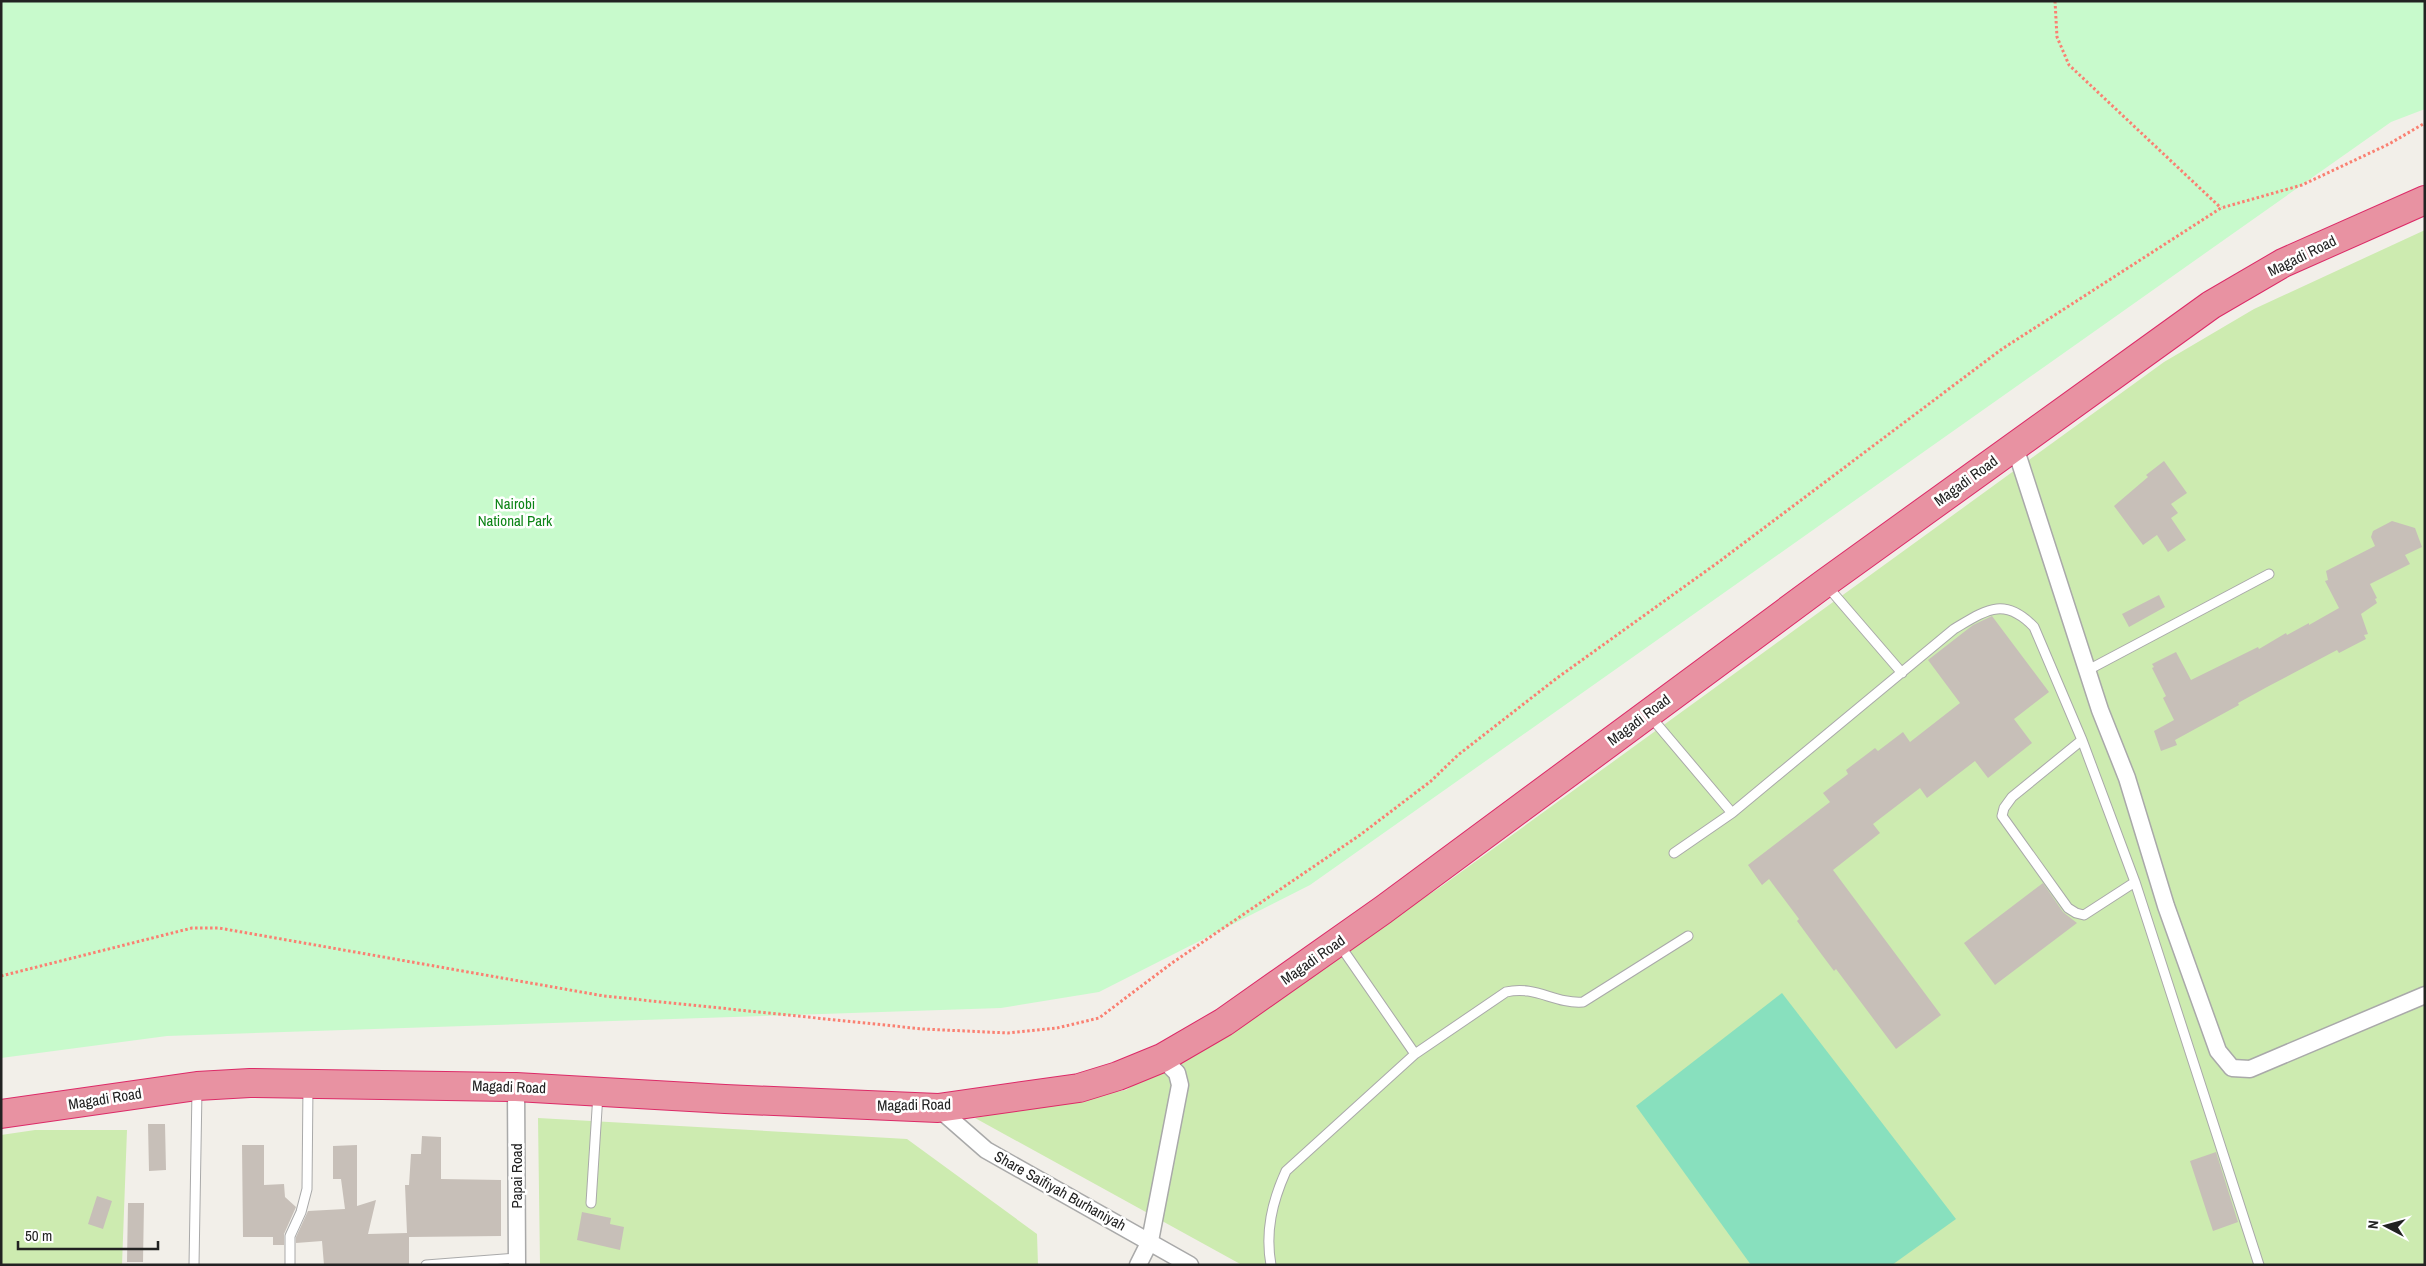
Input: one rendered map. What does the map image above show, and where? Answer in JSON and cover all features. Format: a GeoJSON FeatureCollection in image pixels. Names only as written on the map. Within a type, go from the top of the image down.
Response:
{"type":"FeatureCollection","features":[{"type":"Feature","properties":{"kind":"highway","name":"Magadi Road"},"geometry":{"type":"LineString","coordinates":[[1,1114],[197,1086],[250,1083],[516,1087],[938,1108],[1079,1088],[1118,1076],[1162,1058],[1224,1022],[1338,942],[1825,583],[2211,305],[2283,263],[2425,200]]}},
{"type":"Feature","properties":{"kind":"street"},"geometry":{"type":"LineString","coordinates":[[2015,447],[2100,710],[2121,759],[2155,873],[2221,1056],[2232,1068],[2250,1069],[2425,995]]}},
{"type":"Feature","properties":{"kind":"street"},"geometry":{"type":"LineString","coordinates":[[1138,1265],[1150,1241],[1180,1085],[1177,1073],[1162,1058]]}},
{"type":"Feature","properties":{"kind":"street","name":"Papai Road"},"geometry":{"type":"LineString","coordinates":[[516,1087],[517,1261]]}},
{"type":"Feature","properties":{"kind":"street","name":"Share Saifiyah Burhaniyah"},"geometry":{"type":"LineString","coordinates":[[938,1108],[986,1150],[1020,1171],[1150,1241],[1190,1265]]}},
{"type":"Feature","properties":{"kind":"lane"},"geometry":{"type":"LineString","coordinates":[[2088,670],[2269,574]]}},
{"type":"Feature","properties":{"kind":"lane"},"geometry":{"type":"LineString","coordinates":[[1825,583],[1902,673]]}},
{"type":"Feature","properties":{"kind":"lane"},"geometry":{"type":"LineString","coordinates":[[1674,853],[1732,813],[1954,629],[1984,612],[2000,608],[2014,610],[2034,627],[2082,740],[2135,882],[2259,1265]]}},
{"type":"Feature","properties":{"kind":"lane"},"geometry":{"type":"LineString","coordinates":[[1648,714],[1732,813]]}},
{"type":"Feature","properties":{"kind":"lane"},"geometry":{"type":"LineString","coordinates":[[2082,740],[2012,796],[2004,808],[2002,816],[2068,908],[2076,913],[2084,915],[2135,882]]}},
{"type":"Feature","properties":{"kind":"lane"},"geometry":{"type":"LineString","coordinates":[[1272,1265],[1269,1249],[1270,1217],[1276,1194],[1286,1171],[1415,1054],[1506,992],[1517,989],[1535,991],[1567,1003],[1583,1002],[1688,936]]}},
{"type":"Feature","properties":{"kind":"lane"},"geometry":{"type":"LineString","coordinates":[[1338,942],[1415,1054]]}},
{"type":"Feature","properties":{"kind":"lane"},"geometry":{"type":"LineString","coordinates":[[290,1265],[290,1236],[301,1212],[308,1189],[308,1085]]}},
{"type":"Feature","properties":{"kind":"lane"},"geometry":{"type":"LineString","coordinates":[[194,1265],[197,1086]]}},
{"type":"Feature","properties":{"kind":"lane"},"geometry":{"type":"LineString","coordinates":[[591,1204],[598,1092]]}},
{"type":"Feature","properties":{"kind":"lane"},"geometry":{"type":"LineString","coordinates":[[426,1265],[517,1261]]}},
{"type":"Feature","properties":{"kind":"path"},"geometry":{"type":"LineString","coordinates":[[2055,1],[2057,37],[2069,64],[2221,208]]}},
{"type":"Feature","properties":{"kind":"path"},"geometry":{"type":"LineString","coordinates":[[1,976],[192,928],[219,928],[604,996],[923,1029],[1008,1033],[1057,1028],[1100,1018],[1172,963],[1360,835],[1431,780],[1458,755],[1558,678],[1720,561],[2002,349],[2221,208],[2302,185],[2389,144],[2425,123]]}},
{"type":"Feature","properties":{"kind":"green space","name":"Nairobi National Park"},"geometry":{"type":"Polygon","coordinates":[[[1,1],[2425,1],[2425,109],[2391,122],[1310,885],[1099,992],[1001,1008],[167,1036],[1,1058],[1,1]]]}},
{"type":"Feature","properties":{"kind":"green space"},"geometry":{"type":"Polygon","coordinates":[[[2425,230],[2425,1265],[1242,1265],[975,1118],[1126,1090],[1439,888],[2164,362],[2254,309],[2425,230]]]}},
{"type":"Feature","properties":{"kind":"green space"},"geometry":{"type":"Polygon","coordinates":[[[1782,993],[1956,1219],[1892,1265],[1751,1265],[1636,1106],[1782,993]]]}},
{"type":"Feature","properties":{"kind":"green space"},"geometry":{"type":"Polygon","coordinates":[[[538,1118],[907,1139],[1037,1234],[1038,1265],[540,1265],[538,1118]]]}},
{"type":"Feature","properties":{"kind":"green space"},"geometry":{"type":"Polygon","coordinates":[[[35,1130],[127,1130],[122,1265],[1,1265],[1,1135],[35,1130]]]}},
{"type":"Feature","properties":{"kind":"building"},"geometry":{"type":"Polygon","coordinates":[[[2164,461],[2187,493],[2171,504],[2178,513],[2171,518],[2186,540],[2168,552],[2157,535],[2143,545],[2114,506],[2148,477],[2146,475],[2164,461]]]}},
{"type":"Feature","properties":{"kind":"building"},"geometry":{"type":"Polygon","coordinates":[[[2392,521],[2415,528],[2422,547],[2405,555],[2410,564],[2370,584],[2377,598],[2375,599],[2377,603],[2361,614],[2368,634],[2364,635],[2366,639],[2339,653],[2337,650],[2267,687],[2238,703],[2239,705],[2175,740],[2177,745],[2161,751],[2154,731],[2174,720],[2163,698],[2166,696],[2152,668],[2154,667],[2152,664],[2176,652],[2191,680],[2258,647],[2259,649],[2286,633],[2287,635],[2309,623],[2309,625],[2339,608],[2325,581],[2328,580],[2326,571],[2375,546],[2371,537],[2373,531],[2392,521]]]}},
{"type":"Feature","properties":{"kind":"building"},"geometry":{"type":"Polygon","coordinates":[[[2159,595],[2165,607],[2129,627],[2122,614],[2159,595]]]}},
{"type":"Feature","properties":{"kind":"building"},"geometry":{"type":"Polygon","coordinates":[[[1992,616],[2049,692],[2014,719],[2032,743],[1988,778],[1975,761],[1927,798],[1920,788],[1873,824],[1880,833],[1833,870],[1941,1015],[1896,1049],[1836,969],[1834,971],[1822,955],[1797,921],[1799,919],[1769,879],[1762,885],[1748,865],[1830,802],[1823,793],[1848,774],[1846,770],[1875,748],[1878,751],[1903,732],[1910,742],[1960,703],[1928,660],[1973,625],[1992,616]]]}},
{"type":"Feature","properties":{"kind":"building"},"geometry":{"type":"Polygon","coordinates":[[[2043,883],[2063,912],[2077,923],[1995,985],[1964,943],[2043,883]]]}},
{"type":"Feature","properties":{"kind":"building"},"geometry":{"type":"Polygon","coordinates":[[[148,1124],[165,1124],[166,1170],[149,1171],[148,1124]]]}},
{"type":"Feature","properties":{"kind":"building"},"geometry":{"type":"Polygon","coordinates":[[[422,1136],[441,1137],[441,1179],[501,1180],[501,1236],[409,1237],[409,1265],[324,1265],[322,1241],[296,1243],[296,1237],[308,1211],[345,1209],[341,1179],[333,1179],[333,1146],[357,1145],[357,1206],[376,1200],[368,1234],[407,1233],[405,1185],[409,1185],[411,1154],[421,1154],[422,1136]]]}},
{"type":"Feature","properties":{"kind":"building"},"geometry":{"type":"Polygon","coordinates":[[[242,1145],[264,1145],[264,1185],[284,1184],[285,1197],[296,1207],[284,1234],[284,1245],[273,1245],[273,1237],[243,1237],[242,1145]]]}},
{"type":"Feature","properties":{"kind":"building"},"geometry":{"type":"Polygon","coordinates":[[[2216,1152],[2238,1222],[2213,1231],[2190,1161],[2216,1152]]]}},
{"type":"Feature","properties":{"kind":"building"},"geometry":{"type":"Polygon","coordinates":[[[97,1196],[112,1201],[103,1229],[88,1224],[97,1196]]]}},
{"type":"Feature","properties":{"kind":"building"},"geometry":{"type":"Polygon","coordinates":[[[128,1203],[144,1203],[143,1262],[127,1262],[128,1203]]]}},
{"type":"Feature","properties":{"kind":"building"},"geometry":{"type":"Polygon","coordinates":[[[582,1212],[611,1218],[610,1224],[624,1227],[620,1250],[577,1240],[582,1212]]]}}]}
